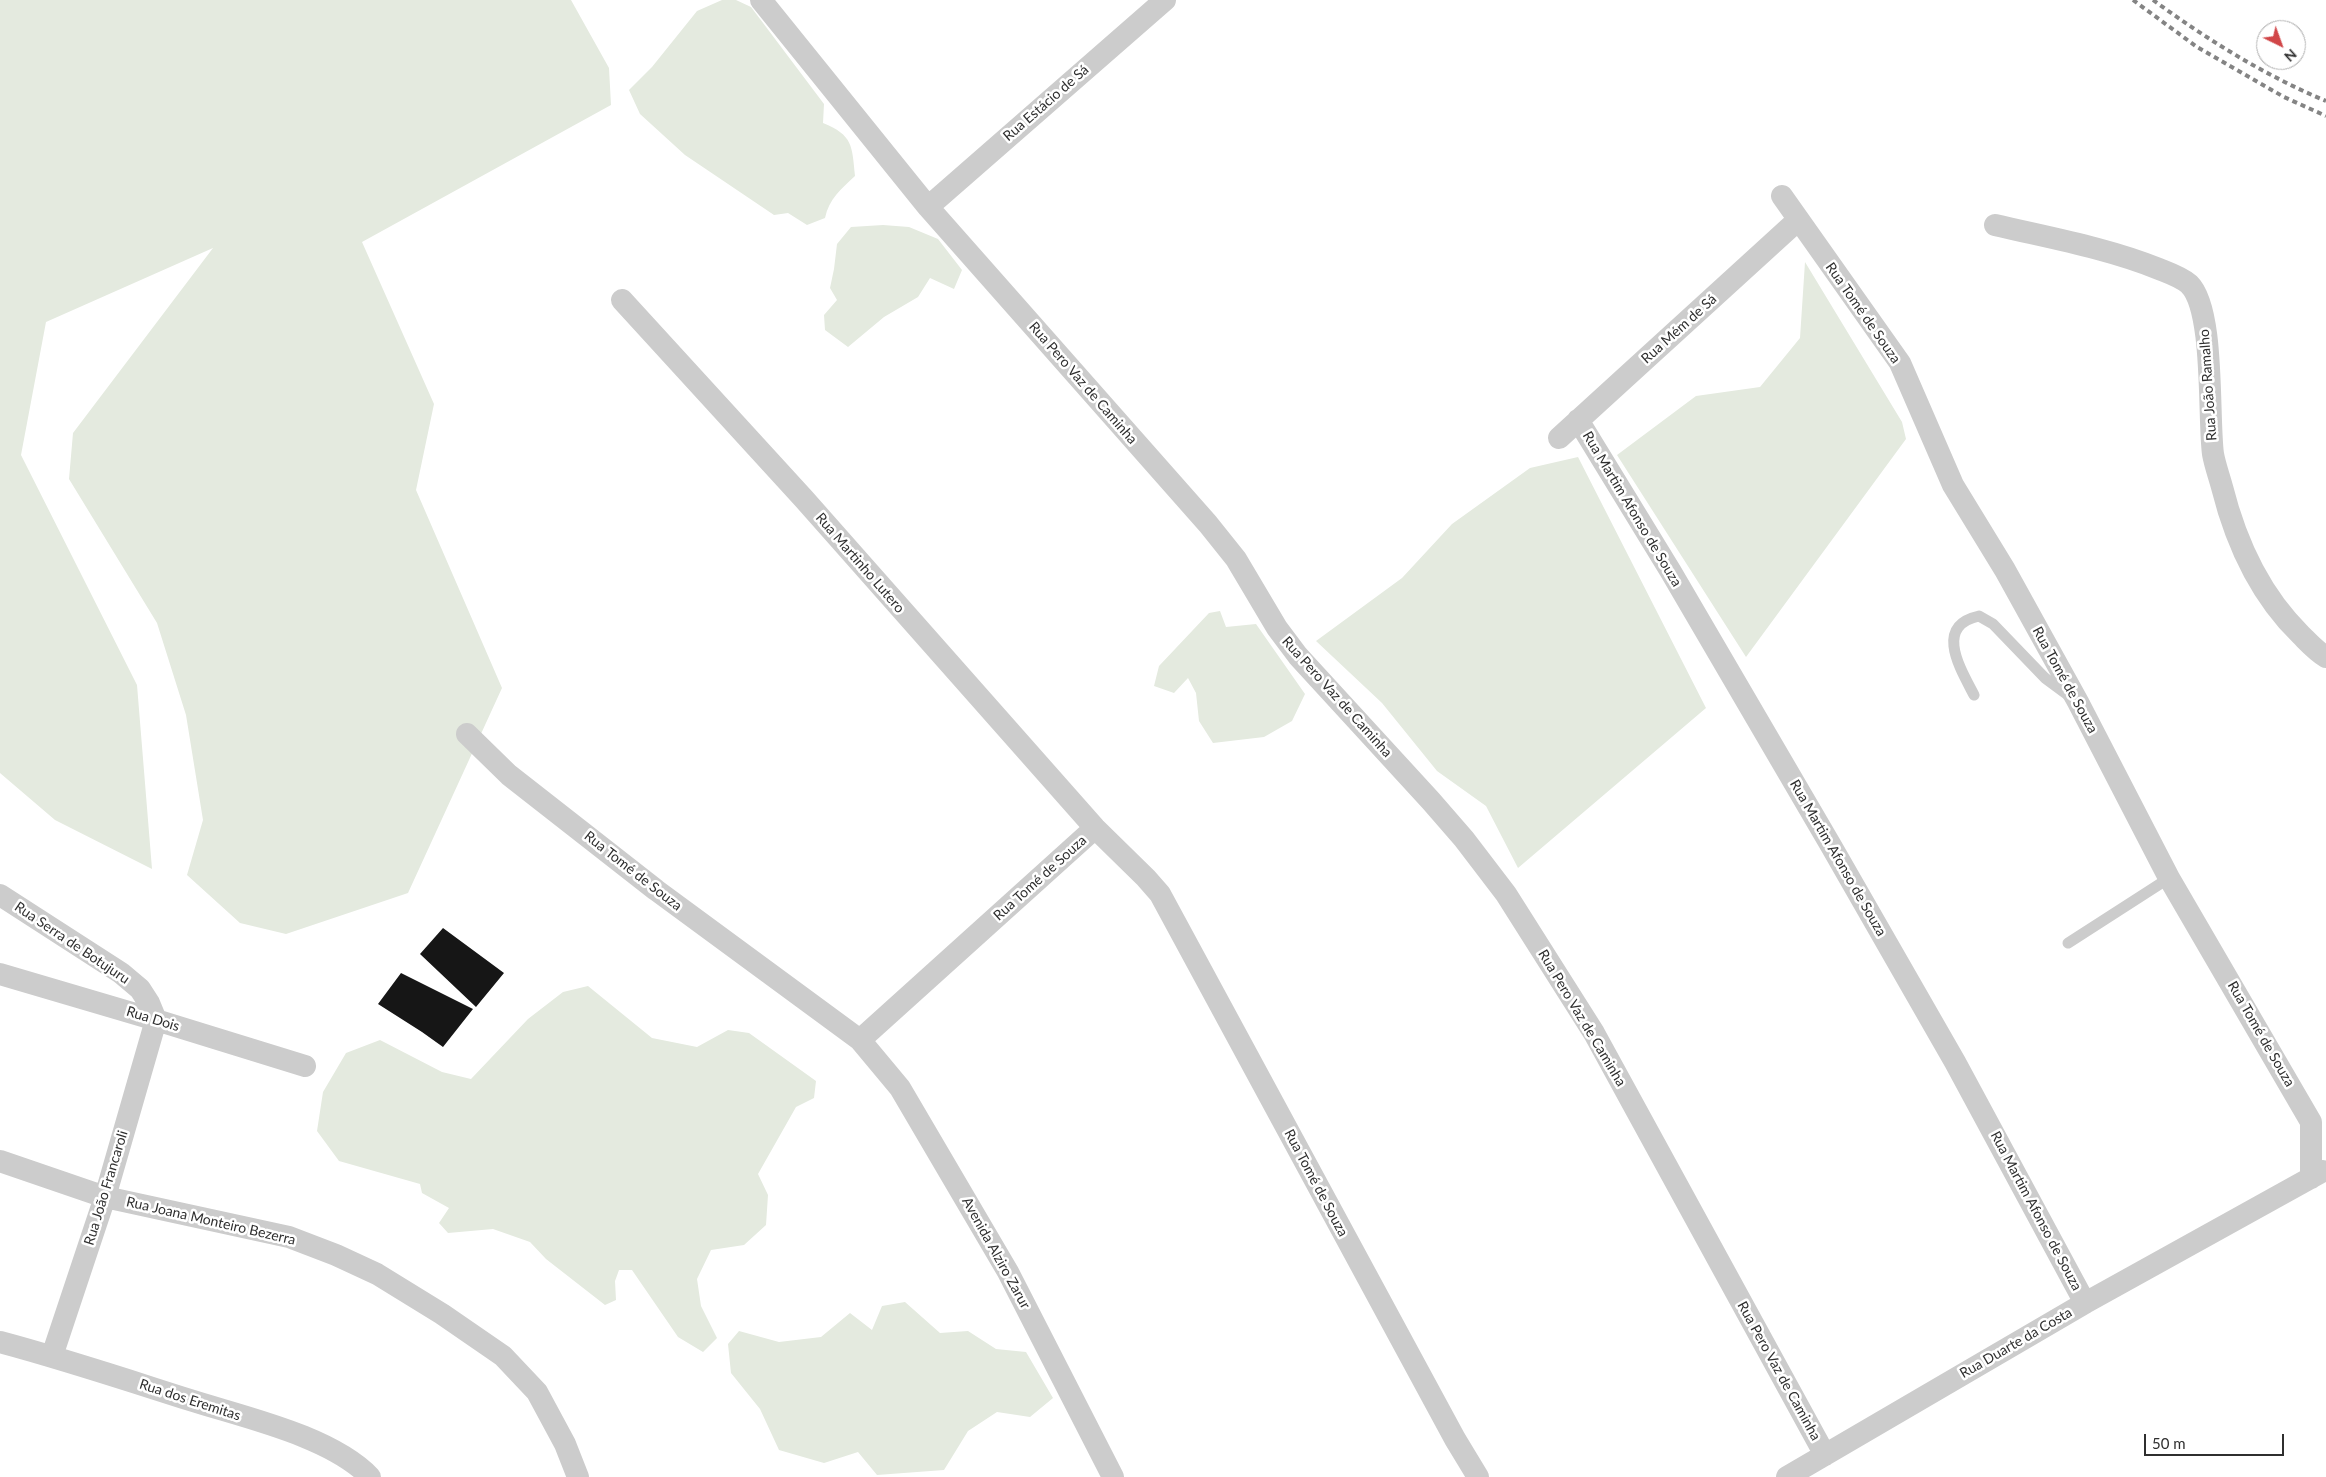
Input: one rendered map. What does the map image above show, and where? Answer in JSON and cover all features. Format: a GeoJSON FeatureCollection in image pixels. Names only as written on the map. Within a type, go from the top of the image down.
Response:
{"type":"FeatureCollection","features":[{"type":"Feature","properties":{"kind":"street","name":"Rua Pero Vaz de Caminha"},"geometry":{"type":"LineString","coordinates":[[761,0],[928,207],[1208,524],[1236,559],[1277,628],[1298,656],[1431,801],[1464,839],[1506,894],[1594,1033],[1825,1455]]}},
{"type":"Feature","properties":{"kind":"street","name":"Rua Estácio de Sá"},"geometry":{"type":"LineString","coordinates":[[928,207],[1165,0]]}},
{"type":"Feature","properties":{"kind":"street","name":"Rua Tomé de Souza"},"geometry":{"type":"LineString","coordinates":[[1782,196],[1900,363],[1953,485],[2005,570],[2078,702],[2169,878],[2311,1122],[2319,1173]]}},
{"type":"Feature","properties":{"kind":"street","name":"Rua Mém de Sá"},"geometry":{"type":"LineString","coordinates":[[1560,438],[1798,220]]}},
{"type":"Feature","properties":{"kind":"street","name":"Rua João Ramalho"},"geometry":{"type":"LineString","coordinates":[[1995,225],[2135,261],[2180,278],[2190,284],[2198,296],[2208,345],[2213,455],[2229,514],[2248,563],[2267,596],[2289,623],[2318,653],[2326,657]]}},
{"type":"Feature","properties":{"kind":"street","name":"Rua Martinho Lutero"},"geometry":{"type":"LineString","coordinates":[[622,300],[804,499],[1095,828]]}},
{"type":"Feature","properties":{"kind":"street","name":"Rua Martim Afonso de Souza"},"geometry":{"type":"LineString","coordinates":[[1578,420],[1671,572],[1835,852],[1955,1062],[2085,1302]]}},
{"type":"Feature","properties":{"kind":"street","name":"Rua Tomé de Souza"},"geometry":{"type":"LineString","coordinates":[[467,734],[509,775],[656,890],[860,1040],[1095,828],[1160,894],[1455,1439],[1478,1477]]}},
{"type":"Feature","properties":{"kind":"street","name":"Rua Serra de Botujuru"},"geometry":{"type":"LineString","coordinates":[[0,895],[121,973],[140,990],[156,1020]]}},
{"type":"Feature","properties":{"kind":"street","name":"Rua Dois"},"geometry":{"type":"LineString","coordinates":[[0,974],[304,1066]]}},
{"type":"Feature","properties":{"kind":"street","name":"Rua João Francaroli"},"geometry":{"type":"LineString","coordinates":[[52,1356],[105,1197],[156,1020]]}},
{"type":"Feature","properties":{"kind":"street","name":"Avenida Alziro Zarur"},"geometry":{"type":"LineString","coordinates":[[860,1040],[900,1088],[1003,1264],[1113,1477]]}},
{"type":"Feature","properties":{"kind":"street"},"geometry":{"type":"LineString","coordinates":[[0,1161],[105,1197]]}},
{"type":"Feature","properties":{"kind":"street","name":"Rua Duarte da Costa"},"geometry":{"type":"LineString","coordinates":[[1788,1477],[2085,1302],[2319,1173]]}},
{"type":"Feature","properties":{"kind":"street","name":"Rua Joana Monteiro Bezerra"},"geometry":{"type":"LineString","coordinates":[[105,1197],[289,1237],[336,1255],[377,1274],[442,1314],[503,1356],[537,1392],[565,1444],[578,1477]]}},
{"type":"Feature","properties":{"kind":"street","name":"Rua dos Eremitas"},"geometry":{"type":"LineString","coordinates":[[0,1342],[52,1356],[265,1424],[324,1445],[363,1470],[370,1477]]}},
{"type":"Feature","properties":{"kind":"lane"},"geometry":{"type":"LineString","coordinates":[[1974,694],[1957,662],[1953,642],[1959,626],[1967,619],[1979,616],[1993,624],[2045,678],[2078,702]]}},
{"type":"Feature","properties":{"kind":"lane"},"geometry":{"type":"LineString","coordinates":[[2068,943],[2169,878]]}},
{"type":"Feature","properties":{"kind":"shaded area"},"geometry":{"type":"Polygon","coordinates":[[[0,0],[571,0],[609,68],[611,105],[362,242],[434,404],[416,490],[502,688],[408,893],[286,934],[240,923],[187,875],[203,820],[186,715],[157,623],[69,479],[73,433],[213,248],[46,322],[21,455],[137,685],[152,869],[55,820],[0,773],[0,0]]]}},
{"type":"Feature","properties":{"kind":"shaded area"},"geometry":{"type":"Polygon","coordinates":[[[722,0],[736,0],[751,7],[824,104],[823,123],[840,132],[849,143],[855,176],[840,190],[829,205],[825,218],[807,225],[788,213],[774,215],[685,155],[640,114],[629,90],[652,67],[697,11],[722,0]]]}},
{"type":"Feature","properties":{"kind":"shaded area"},"geometry":{"type":"Polygon","coordinates":[[[883,225],[909,227],[938,239],[962,270],[954,289],[930,278],[918,297],[884,317],[848,347],[825,330],[824,315],[837,300],[830,288],[837,244],[851,227],[883,225]]]}},
{"type":"Feature","properties":{"kind":"shaded area"},"geometry":{"type":"Polygon","coordinates":[[[1805,262],[1902,422],[1906,439],[1746,657],[1617,455],[1696,396],[1760,387],[1800,338],[1805,262]]]}},
{"type":"Feature","properties":{"kind":"shaded area"},"geometry":{"type":"Polygon","coordinates":[[[1578,457],[1706,708],[1518,868],[1486,806],[1437,771],[1382,703],[1316,641],[1402,578],[1452,524],[1530,468],[1578,457]]]}},
{"type":"Feature","properties":{"kind":"shaded area"},"geometry":{"type":"Polygon","coordinates":[[[1220,611],[1226,627],[1256,624],[1305,694],[1292,721],[1264,737],[1213,743],[1199,721],[1196,693],[1188,678],[1174,693],[1154,686],[1159,666],[1209,613],[1220,611]]]}},
{"type":"Feature","properties":{"kind":"shaded area"},"geometry":{"type":"Polygon","coordinates":[[[588,986],[652,1038],[697,1047],[728,1030],[749,1033],[816,1081],[814,1098],[796,1107],[758,1174],[768,1195],[766,1225],[744,1245],[711,1250],[697,1279],[701,1306],[717,1338],[703,1352],[678,1337],[632,1270],[619,1270],[615,1281],[616,1300],[605,1305],[546,1259],[530,1242],[493,1229],[448,1233],[439,1223],[449,1208],[422,1193],[420,1184],[339,1161],[317,1131],[323,1092],[346,1053],[380,1040],[442,1072],[471,1079],[528,1019],[563,992],[588,986]]]}},
{"type":"Feature","properties":{"kind":"shaded area"},"geometry":{"type":"Polygon","coordinates":[[[905,1302],[940,1333],[968,1331],[996,1349],[1026,1352],[1053,1398],[1030,1417],[997,1412],[968,1431],[944,1470],[877,1475],[858,1452],[824,1463],[779,1450],[760,1409],[731,1373],[728,1344],[739,1331],[779,1342],[821,1337],[850,1313],[872,1330],[882,1306],[905,1302]]]}},
{"type":"Feature","properties":{"kind":"building"},"geometry":{"type":"Polygon","coordinates":[[[443,928],[504,973],[476,1007],[420,954],[443,928]]]}},
{"type":"Feature","properties":{"kind":"building"},"geometry":{"type":"Polygon","coordinates":[[[401,973],[473,1009],[443,1047],[378,1004],[401,973]]]}},
{"type":"Feature","properties":{"kind":"railway"},"geometry":{"type":"LineString","coordinates":[[2133,0],[2197,47],[2284,97],[2326,116]]}},
{"type":"Feature","properties":{"kind":"railway"},"geometry":{"type":"LineString","coordinates":[[2153,0],[2237,56],[2281,80],[2326,101]]}}]}
